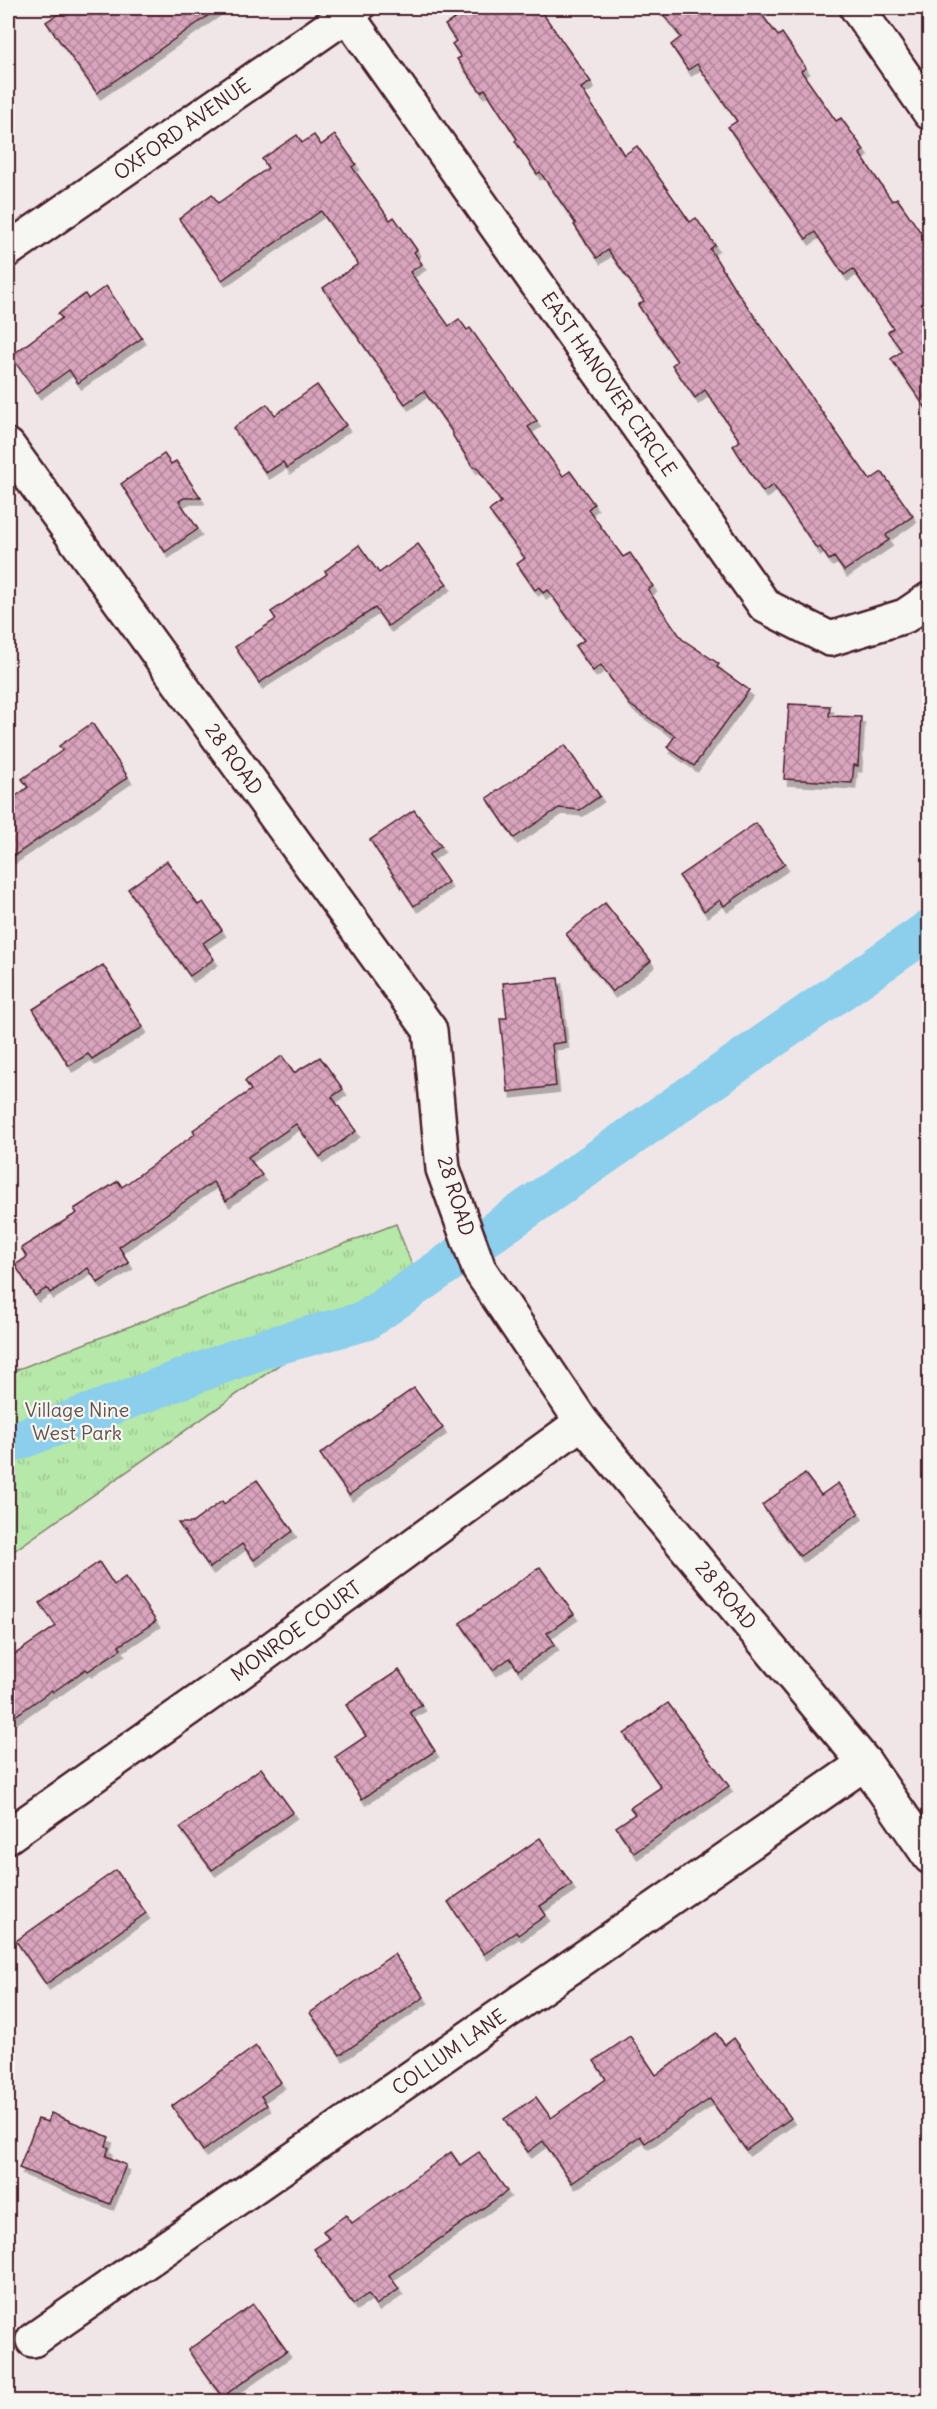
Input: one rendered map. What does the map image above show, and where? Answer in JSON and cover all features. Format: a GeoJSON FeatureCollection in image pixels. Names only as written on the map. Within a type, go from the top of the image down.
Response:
{"type":"FeatureCollection","features":[{"type":"Feature","properties":{"kind":"street"},"geometry":{"type":"LineString","coordinates":[[857,8],[930,113]]}},
{"type":"Feature","properties":{"kind":"street","name":"OXFORD AVENUE"},"geometry":{"type":"LineString","coordinates":[[8,250],[349,10]]}},
{"type":"Feature","properties":{"kind":"street","name":"EAST HANOVER CIRCLE"},"geometry":{"type":"LineString","coordinates":[[349,10],[765,606],[830,639],[905,616],[930,598]]}},
{"type":"Feature","properties":{"kind":"street","name":"28 ROAD"},"geometry":{"type":"LineString","coordinates":[[8,446],[430,1030],[443,1168],[479,1269],[582,1422],[865,1762],[930,1857]]}},
{"type":"Feature","properties":{"kind":"street","name":"MONROE COURT"},"geometry":{"type":"LineString","coordinates":[[8,1836],[246,1668],[582,1422]]}},
{"type":"Feature","properties":{"kind":"street","name":"COLLUM LANE"},"geometry":{"type":"LineString","coordinates":[[33,2340],[865,1762]]}},
{"type":"Feature","properties":{"kind":"green space","name":"Village Nine West Park"},"geometry":{"type":"Polygon","coordinates":[[[396,1224],[414,1270],[8,1555],[8,1373],[396,1224]]]}},
{"type":"Feature","properties":{"kind":"building"},"geometry":{"type":"Polygon","coordinates":[[[67,8],[219,8],[97,93],[46,22],[67,8]]]}},
{"type":"Feature","properties":{"kind":"building"},"geometry":{"type":"Polygon","coordinates":[[[471,8],[539,8],[591,82],[581,88],[624,155],[637,146],[690,222],[696,218],[715,245],[710,249],[733,286],[870,480],[882,472],[913,516],[886,535],[889,540],[844,571],[834,557],[829,560],[820,547],[817,549],[773,485],[763,492],[733,446],[740,441],[705,390],[695,398],[672,365],[677,361],[638,305],[644,301],[608,250],[597,258],[540,172],[537,174],[515,141],[517,139],[485,89],[481,92],[457,59],[461,57],[452,44],[456,41],[445,25],[471,8]]]}},
{"type":"Feature","properties":{"kind":"building"},"geometry":{"type":"Polygon","coordinates":[[[658,8],[757,8],[778,36],[782,33],[806,68],[801,71],[836,121],[841,118],[864,150],[860,154],[892,201],[897,198],[930,246],[930,414],[891,359],[902,351],[888,332],[893,328],[853,269],[844,275],[815,232],[806,239],[728,127],[737,121],[697,64],[688,70],[671,45],[681,37],[658,8]]]}},
{"type":"Feature","properties":{"kind":"building"},"geometry":{"type":"Polygon","coordinates":[[[297,135],[302,143],[314,135],[321,145],[335,135],[356,164],[352,167],[390,220],[394,217],[417,250],[414,252],[422,264],[410,272],[449,326],[459,319],[467,330],[470,328],[537,421],[528,427],[563,476],[570,471],[594,504],[588,509],[623,557],[630,553],[653,586],[648,590],[682,639],[719,664],[717,667],[749,690],[694,766],[667,747],[675,736],[630,705],[601,665],[593,671],[575,646],[584,640],[548,590],[543,593],[539,587],[535,590],[517,564],[525,558],[489,511],[501,502],[477,467],[473,467],[424,391],[405,404],[323,288],[358,264],[321,211],[222,280],[179,219],[212,194],[218,203],[268,168],[262,159],[297,135]]]}},
{"type":"Feature","properties":{"kind":"building"},"geometry":{"type":"Polygon","coordinates":[[[106,286],[142,338],[78,383],[69,370],[37,393],[11,356],[62,318],[58,314],[85,294],[88,299],[106,286]]]}},
{"type":"Feature","properties":{"kind":"building"},"geometry":{"type":"Polygon","coordinates":[[[317,385],[346,425],[287,468],[283,462],[266,473],[233,428],[267,404],[275,415],[317,385]]]}},
{"type":"Feature","properties":{"kind":"building"},"geometry":{"type":"Polygon","coordinates":[[[164,454],[171,464],[176,461],[201,498],[184,498],[179,501],[198,529],[165,552],[121,484],[164,454]]]}},
{"type":"Feature","properties":{"kind":"building"},"geometry":{"type":"Polygon","coordinates":[[[418,544],[447,584],[388,626],[375,608],[259,683],[235,647],[276,619],[271,612],[327,574],[325,571],[359,545],[379,573],[418,544]]]}},
{"type":"Feature","properties":{"kind":"building"},"geometry":{"type":"Polygon","coordinates":[[[789,704],[830,706],[829,716],[861,717],[858,766],[854,765],[852,783],[784,779],[789,704]]]}},
{"type":"Feature","properties":{"kind":"building"},"geometry":{"type":"Polygon","coordinates":[[[92,723],[128,777],[8,860],[8,802],[28,787],[22,779],[63,750],[59,746],[92,723]]]}},
{"type":"Feature","properties":{"kind":"building"},"geometry":{"type":"Polygon","coordinates":[[[565,745],[600,796],[580,810],[559,808],[514,838],[487,798],[565,745]]]}},
{"type":"Feature","properties":{"kind":"building"},"geometry":{"type":"Polygon","coordinates":[[[414,810],[441,846],[429,855],[448,882],[414,906],[370,840],[414,810]]]}},
{"type":"Feature","properties":{"kind":"building"},"geometry":{"type":"Polygon","coordinates":[[[756,823],[785,864],[724,906],[720,900],[704,911],[679,876],[756,823]]]}},
{"type":"Feature","properties":{"kind":"building"},"geometry":{"type":"Polygon","coordinates":[[[167,861],[198,905],[203,902],[222,930],[203,943],[214,959],[190,976],[128,889],[167,861]]]}},
{"type":"Feature","properties":{"kind":"building"},"geometry":{"type":"Polygon","coordinates":[[[605,903],[651,961],[612,992],[566,934],[605,903]]]}},
{"type":"Feature","properties":{"kind":"building"},"geometry":{"type":"Polygon","coordinates":[[[103,965],[143,1027],[92,1059],[88,1054],[69,1066],[33,1009],[103,965]]]}},
{"type":"Feature","properties":{"kind":"building"},"geometry":{"type":"Polygon","coordinates":[[[558,978],[565,1042],[552,1044],[556,1086],[508,1092],[500,1018],[507,1018],[503,983],[558,978]]]}},
{"type":"Feature","properties":{"kind":"building"},"geometry":{"type":"Polygon","coordinates":[[[282,1056],[294,1073],[320,1057],[343,1089],[332,1097],[356,1131],[320,1157],[296,1124],[248,1157],[262,1175],[226,1201],[213,1182],[119,1247],[129,1263],[98,1283],[88,1268],[50,1293],[47,1288],[35,1296],[15,1265],[27,1257],[21,1248],[77,1213],[74,1209],[118,1181],[122,1187],[195,1134],[193,1130],[251,1090],[245,1081],[282,1056]]]}},
{"type":"Feature","properties":{"kind":"building"},"geometry":{"type":"Polygon","coordinates":[[[414,1388],[443,1428],[349,1495],[320,1454],[414,1388]]]}},
{"type":"Feature","properties":{"kind":"building"},"geometry":{"type":"Polygon","coordinates":[[[805,1474],[821,1495],[838,1483],[859,1513],[800,1556],[762,1505],[805,1474]]]}},
{"type":"Feature","properties":{"kind":"building"},"geometry":{"type":"Polygon","coordinates":[[[257,1480],[293,1531],[254,1560],[242,1544],[210,1568],[178,1523],[192,1523],[222,1501],[224,1504],[257,1480]]]}},
{"type":"Feature","properties":{"kind":"building"},"geometry":{"type":"Polygon","coordinates":[[[99,1562],[114,1585],[125,1577],[156,1621],[119,1646],[121,1649],[88,1671],[86,1669],[53,1692],[52,1690],[8,1721],[8,1659],[56,1626],[40,1603],[99,1562]]]}},
{"type":"Feature","properties":{"kind":"building"},"geometry":{"type":"Polygon","coordinates":[[[540,1567],[574,1614],[547,1633],[555,1644],[518,1670],[510,1658],[493,1670],[460,1623],[540,1567]]]}},
{"type":"Feature","properties":{"kind":"building"},"geometry":{"type":"Polygon","coordinates":[[[399,1670],[422,1705],[410,1712],[435,1751],[362,1799],[335,1757],[366,1736],[346,1705],[399,1670]]]}},
{"type":"Feature","properties":{"kind":"building"},"geometry":{"type":"Polygon","coordinates":[[[668,1703],[729,1786],[634,1853],[616,1827],[635,1814],[630,1808],[661,1787],[624,1734],[668,1703]]]}},
{"type":"Feature","properties":{"kind":"building"},"geometry":{"type":"Polygon","coordinates":[[[261,1768],[293,1812],[212,1870],[180,1828],[261,1768]]]}},
{"type":"Feature","properties":{"kind":"building"},"geometry":{"type":"Polygon","coordinates":[[[540,1838],[572,1885],[540,1906],[546,1915],[518,1935],[516,1932],[484,1954],[448,1902],[540,1838]]]}},
{"type":"Feature","properties":{"kind":"building"},"geometry":{"type":"Polygon","coordinates":[[[116,1870],[146,1913],[46,1984],[16,1941],[116,1870]]]}},
{"type":"Feature","properties":{"kind":"building"},"geometry":{"type":"Polygon","coordinates":[[[394,1954],[424,1997],[340,2055],[310,2013],[394,1954]]]}},
{"type":"Feature","properties":{"kind":"building"},"geometry":{"type":"Polygon","coordinates":[[[716,2033],[725,2045],[734,2038],[791,2118],[746,2150],[710,2099],[645,2143],[640,2136],[572,2183],[543,2141],[528,2152],[504,2119],[536,2097],[551,2118],[606,2079],[594,2061],[630,2036],[656,2075],[716,2033]]]}},
{"type":"Feature","properties":{"kind":"building"},"geometry":{"type":"Polygon","coordinates":[[[256,2046],[281,2082],[261,2096],[267,2105],[203,2151],[172,2106],[256,2046]]]}},
{"type":"Feature","properties":{"kind":"building"},"geometry":{"type":"Polygon","coordinates":[[[51,2113],[109,2137],[106,2156],[126,2165],[110,2204],[19,2168],[38,2119],[48,2122],[51,2113]]]}},
{"type":"Feature","properties":{"kind":"building"},"geometry":{"type":"Polygon","coordinates":[[[451,2152],[460,2165],[479,2152],[507,2191],[389,2275],[399,2289],[376,2305],[368,2294],[353,2304],[314,2249],[329,2239],[323,2231],[346,2215],[352,2223],[451,2152]]]}},
{"type":"Feature","properties":{"kind":"building"},"geometry":{"type":"Polygon","coordinates":[[[253,2304],[287,2351],[222,2397],[188,2350],[253,2304]]]}},
{"type":"Feature","properties":{"kind":"waterway"},"geometry":{"type":"LineString","coordinates":[[8,1444],[265,1348],[365,1321],[930,929]]}}]}
